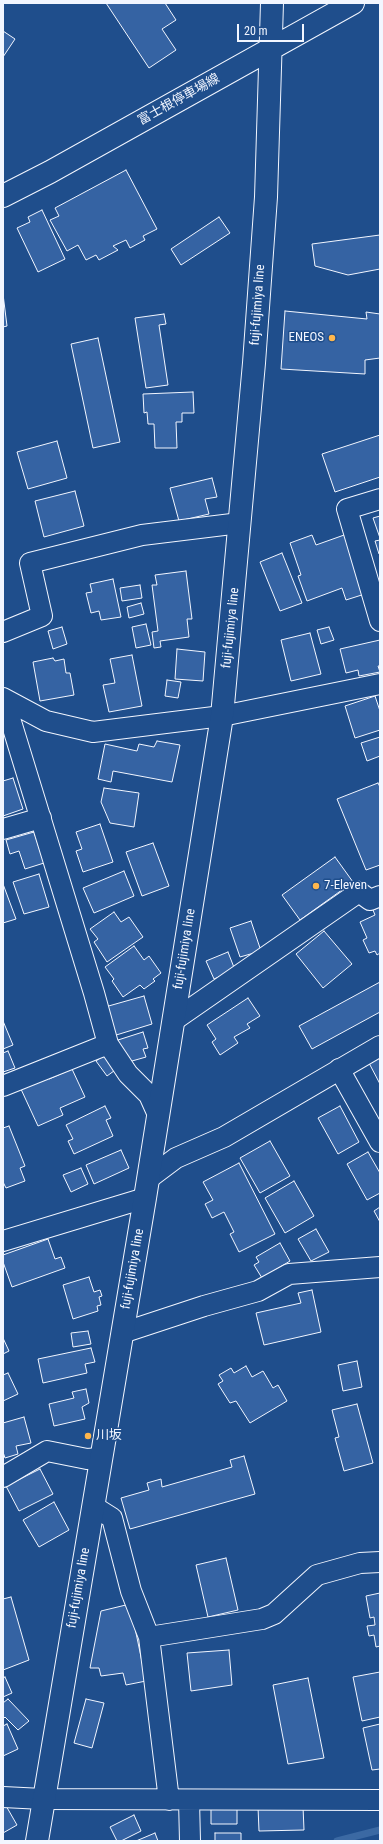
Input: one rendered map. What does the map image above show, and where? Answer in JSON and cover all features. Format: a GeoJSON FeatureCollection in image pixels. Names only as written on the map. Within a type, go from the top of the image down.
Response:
{"type":"FeatureCollection","features":[{"type":"Feature","properties":{"kind":"main road","name":"fuji-fujimiya line"},"geometry":{"type":"LineString","coordinates":[[37,1841],[100,1458],[147,1188],[222,716],[254,363],[265,204],[272,3]]}},
{"type":"Feature","properties":{"kind":"main road","name":"富士根停車場線"},"geometry":{"type":"LineString","coordinates":[[3,196],[50,172],[353,3]]}},
{"type":"Feature","properties":{"kind":"street"},"geometry":{"type":"LineString","coordinates":[[380,499],[348,509],[380,621]]}},
{"type":"Feature","properties":{"kind":"street"},"geometry":{"type":"LineString","coordinates":[[3,632],[42,616],[30,564],[142,535],[240,523]]}},
{"type":"Feature","properties":{"kind":"street"},"geometry":{"type":"LineString","coordinates":[[4,699],[46,721],[93,732],[222,716],[380,684]]}},
{"type":"Feature","properties":{"kind":"street"},"geometry":{"type":"LineString","coordinates":[[4,699],[94,993],[108,1044],[128,1074],[149,1095],[158,1115]]}},
{"type":"Feature","properties":{"kind":"street"},"geometry":{"type":"LineString","coordinates":[[3,829],[41,818]]}},
{"type":"Feature","properties":{"kind":"street"},"geometry":{"type":"LineString","coordinates":[[173,1021],[359,892],[370,900],[380,896]]}},
{"type":"Feature","properties":{"kind":"street"},"geometry":{"type":"LineString","coordinates":[[3,1086],[108,1044]]}},
{"type":"Feature","properties":{"kind":"street"},"geometry":{"type":"LineString","coordinates":[[3,1241],[147,1188],[176,1158],[224,1136],[380,1046]]}},
{"type":"Feature","properties":{"kind":"street"},"geometry":{"type":"LineString","coordinates":[[339,1070],[380,1142]]}},
{"type":"Feature","properties":{"kind":"street"},"geometry":{"type":"LineString","coordinates":[[122,1333],[258,1291],[289,1274],[380,1267]]}},
{"type":"Feature","properties":{"kind":"street"},"geometry":{"type":"LineString","coordinates":[[3,1477],[47,1451],[86,1459],[100,1458]]}},
{"type":"Feature","properties":{"kind":"street"},"geometry":{"type":"LineString","coordinates":[[93,1506],[112,1518],[131,1591],[148,1637],[169,1800]]}},
{"type":"Feature","properties":{"kind":"street"},"geometry":{"type":"LineString","coordinates":[[148,1637],[262,1619],[274,1614],[317,1575],[360,1563],[380,1562]]}},
{"type":"Feature","properties":{"kind":"street"},"geometry":{"type":"LineString","coordinates":[[3,1796],[43,1799],[380,1800]]}},
{"type":"Feature","properties":{"kind":"street"},"geometry":{"type":"LineString","coordinates":[[189,1800],[190,1841]]}},
{"type":"Feature","properties":{"kind":"building"},"geometry":{"type":"Polygon","coordinates":[[[106,3],[165,3],[176,20],[162,29],[176,50],[149,68],[106,3]]]}},
{"type":"Feature","properties":{"kind":"building"},"geometry":{"type":"Polygon","coordinates":[[[3,31],[15,39],[3,57],[3,31]]]}},
{"type":"Feature","properties":{"kind":"building"},"geometry":{"type":"Polygon","coordinates":[[[126,170],[157,229],[143,236],[145,240],[130,248],[126,240],[113,246],[118,250],[99,260],[96,255],[86,260],[78,245],[67,251],[50,220],[59,216],[55,208],[126,170]]]}},
{"type":"Feature","properties":{"kind":"building"},"geometry":{"type":"Polygon","coordinates":[[[42,210],[65,259],[38,272],[17,228],[30,222],[28,217],[42,210]]]}},
{"type":"Feature","properties":{"kind":"building"},"geometry":{"type":"Polygon","coordinates":[[[219,217],[230,233],[181,265],[171,249],[219,217]]]}},
{"type":"Feature","properties":{"kind":"building"},"geometry":{"type":"Polygon","coordinates":[[[380,235],[380,269],[348,275],[315,266],[312,244],[380,235]]]}},
{"type":"Feature","properties":{"kind":"building"},"geometry":{"type":"Polygon","coordinates":[[[3,294],[7,326],[3,327],[3,294]]]}},
{"type":"Feature","properties":{"kind":"building","name":"ENEOS"},"geometry":{"type":"Polygon","coordinates":[[[285,311],[367,319],[366,312],[380,314],[380,358],[365,360],[365,374],[281,369],[285,311]]]}},
{"type":"Feature","properties":{"kind":"building"},"geometry":{"type":"Polygon","coordinates":[[[164,314],[166,324],[159,325],[168,385],[146,388],[135,318],[164,314]]]}},
{"type":"Feature","properties":{"kind":"building"},"geometry":{"type":"Polygon","coordinates":[[[98,338],[120,442],[93,448],[71,344],[98,338]]]}},
{"type":"Feature","properties":{"kind":"building"},"geometry":{"type":"Polygon","coordinates":[[[193,392],[194,413],[182,413],[182,422],[176,422],[177,448],[155,448],[154,424],[148,424],[147,412],[144,413],[143,394],[193,392]]]}},
{"type":"Feature","properties":{"kind":"building"},"geometry":{"type":"Polygon","coordinates":[[[380,435],[380,477],[335,492],[322,454],[380,435]]]}},
{"type":"Feature","properties":{"kind":"building"},"geometry":{"type":"Polygon","coordinates":[[[57,441],[67,478],[28,489],[17,452],[57,441]]]}},
{"type":"Feature","properties":{"kind":"building"},"geometry":{"type":"Polygon","coordinates":[[[212,478],[217,497],[205,499],[209,514],[179,521],[170,488],[212,478]]]}},
{"type":"Feature","properties":{"kind":"building"},"geometry":{"type":"Polygon","coordinates":[[[75,491],[84,526],[44,537],[35,501],[75,491]]]}},
{"type":"Feature","properties":{"kind":"building"},"geometry":{"type":"Polygon","coordinates":[[[380,516],[380,538],[373,518],[380,516]]]}},
{"type":"Feature","properties":{"kind":"building"},"geometry":{"type":"Polygon","coordinates":[[[347,534],[368,593],[346,600],[342,588],[307,601],[298,576],[301,575],[290,543],[312,535],[316,545],[347,534]]]}},
{"type":"Feature","properties":{"kind":"building"},"geometry":{"type":"Polygon","coordinates":[[[380,540],[380,553],[379,554],[375,541],[380,540]]]}},
{"type":"Feature","properties":{"kind":"building"},"geometry":{"type":"Polygon","coordinates":[[[282,553],[302,603],[280,611],[260,562],[282,553]]]}},
{"type":"Feature","properties":{"kind":"building"},"geometry":{"type":"Polygon","coordinates":[[[186,571],[192,619],[187,619],[189,637],[160,641],[161,647],[154,648],[152,632],[158,631],[152,585],[157,585],[155,575],[186,571]]]}},
{"type":"Feature","properties":{"kind":"building"},"geometry":{"type":"Polygon","coordinates":[[[113,579],[121,617],[101,620],[99,611],[91,613],[86,593],[92,592],[90,584],[113,579]]]}},
{"type":"Feature","properties":{"kind":"building"},"geometry":{"type":"Polygon","coordinates":[[[140,585],[142,598],[122,601],[120,588],[140,585]]]}},
{"type":"Feature","properties":{"kind":"building"},"geometry":{"type":"Polygon","coordinates":[[[141,603],[144,614],[129,618],[127,607],[141,603]]]}},
{"type":"Feature","properties":{"kind":"building"},"geometry":{"type":"Polygon","coordinates":[[[146,624],[151,645],[136,648],[132,627],[146,624]]]}},
{"type":"Feature","properties":{"kind":"building"},"geometry":{"type":"Polygon","coordinates":[[[62,627],[67,644],[53,649],[48,631],[62,627]]]}},
{"type":"Feature","properties":{"kind":"building"},"geometry":{"type":"Polygon","coordinates":[[[329,627],[334,640],[321,644],[317,630],[329,627]]]}},
{"type":"Feature","properties":{"kind":"building"},"geometry":{"type":"Polygon","coordinates":[[[310,633],[321,674],[291,681],[281,640],[310,633]]]}},
{"type":"Feature","properties":{"kind":"building"},"geometry":{"type":"Polygon","coordinates":[[[380,640],[380,666],[378,666],[380,672],[359,676],[358,670],[346,673],[340,649],[380,640]]]}},
{"type":"Feature","properties":{"kind":"building"},"geometry":{"type":"Polygon","coordinates":[[[177,649],[205,652],[203,681],[175,679],[177,649]]]}},
{"type":"Feature","properties":{"kind":"building"},"geometry":{"type":"Polygon","coordinates":[[[132,655],[142,706],[109,712],[103,685],[115,683],[110,659],[132,655]]]}},
{"type":"Feature","properties":{"kind":"building"},"geometry":{"type":"Polygon","coordinates":[[[53,658],[55,661],[64,659],[66,673],[70,673],[74,695],[40,701],[33,662],[53,658]]]}},
{"type":"Feature","properties":{"kind":"building"},"geometry":{"type":"Polygon","coordinates":[[[167,680],[181,682],[178,698],[165,696],[167,680]]]}},
{"type":"Feature","properties":{"kind":"building"},"geometry":{"type":"Polygon","coordinates":[[[375,696],[380,711],[380,730],[355,738],[345,706],[375,696]]]}},
{"type":"Feature","properties":{"kind":"building"},"geometry":{"type":"Polygon","coordinates":[[[380,737],[380,756],[367,761],[361,743],[380,737]]]}},
{"type":"Feature","properties":{"kind":"building"},"geometry":{"type":"Polygon","coordinates":[[[157,741],[180,745],[172,782],[113,771],[111,782],[98,779],[105,744],[137,751],[139,744],[154,747],[157,741]]]}},
{"type":"Feature","properties":{"kind":"building"},"geometry":{"type":"Polygon","coordinates":[[[13,778],[23,809],[3,816],[3,781],[13,778]]]}},
{"type":"Feature","properties":{"kind":"building"},"geometry":{"type":"Polygon","coordinates":[[[378,783],[380,787],[380,865],[366,870],[337,799],[378,783]]]}},
{"type":"Feature","properties":{"kind":"building"},"geometry":{"type":"Polygon","coordinates":[[[104,788],[139,793],[134,827],[110,823],[101,802],[104,788]]]}},
{"type":"Feature","properties":{"kind":"building"},"geometry":{"type":"Polygon","coordinates":[[[100,824],[113,862],[83,872],[76,851],[82,849],[76,832],[100,824]]]}},
{"type":"Feature","properties":{"kind":"building"},"geometry":{"type":"Polygon","coordinates":[[[34,832],[44,863],[25,869],[19,851],[10,854],[6,840],[34,832]]]}},
{"type":"Feature","properties":{"kind":"building"},"geometry":{"type":"Polygon","coordinates":[[[153,843],[169,886],[142,896],[126,852],[153,843]]]}},
{"type":"Feature","properties":{"kind":"building"},"geometry":{"type":"Polygon","coordinates":[[[335,857],[353,882],[300,920],[282,895],[335,857]]]}},
{"type":"Feature","properties":{"kind":"building"},"geometry":{"type":"Polygon","coordinates":[[[124,871],[134,896],[94,913],[83,888],[124,871]]]}},
{"type":"Feature","properties":{"kind":"building"},"geometry":{"type":"Polygon","coordinates":[[[39,874],[49,907],[24,914],[13,882],[39,874]]]}},
{"type":"Feature","properties":{"kind":"building"},"geometry":{"type":"Polygon","coordinates":[[[3,884],[16,919],[3,923],[3,884]]]}},
{"type":"Feature","properties":{"kind":"building"},"geometry":{"type":"Polygon","coordinates":[[[380,907],[380,953],[377,955],[375,951],[369,953],[363,940],[367,938],[360,922],[375,915],[373,910],[380,907]]]}},
{"type":"Feature","properties":{"kind":"building"},"geometry":{"type":"Polygon","coordinates":[[[114,912],[121,922],[129,917],[143,937],[107,962],[94,942],[98,939],[90,929],[114,912]]]}},
{"type":"Feature","properties":{"kind":"building"},"geometry":{"type":"Polygon","coordinates":[[[251,921],[261,951],[240,957],[230,928],[251,921]]]}},
{"type":"Feature","properties":{"kind":"building"},"geometry":{"type":"Polygon","coordinates":[[[324,931],[352,964],[323,988],[296,954],[324,931]]]}},
{"type":"Feature","properties":{"kind":"building"},"geometry":{"type":"Polygon","coordinates":[[[134,946],[144,960],[149,956],[161,973],[153,979],[155,981],[144,989],[140,985],[123,997],[112,981],[114,979],[105,967],[134,946]]]}},
{"type":"Feature","properties":{"kind":"building"},"geometry":{"type":"Polygon","coordinates":[[[228,952],[235,970],[214,979],[206,961],[228,952]]]}},
{"type":"Feature","properties":{"kind":"building"},"geometry":{"type":"Polygon","coordinates":[[[380,982],[380,1012],[312,1049],[299,1026],[380,982]]]}},
{"type":"Feature","properties":{"kind":"building"},"geometry":{"type":"Polygon","coordinates":[[[144,996],[152,1024],[113,1036],[105,1007],[144,996]]]}},
{"type":"Feature","properties":{"kind":"building"},"geometry":{"type":"Polygon","coordinates":[[[248,998],[260,1016],[247,1024],[250,1028],[234,1037],[238,1043],[220,1055],[212,1042],[216,1039],[207,1025],[248,998]]]}},
{"type":"Feature","properties":{"kind":"building"},"geometry":{"type":"Polygon","coordinates":[[[3,1021],[13,1045],[3,1049],[3,1021]]]}},
{"type":"Feature","properties":{"kind":"building"},"geometry":{"type":"Polygon","coordinates":[[[143,1032],[148,1048],[143,1049],[146,1057],[125,1063],[118,1040],[143,1032]]]}},
{"type":"Feature","properties":{"kind":"building"},"geometry":{"type":"Polygon","coordinates":[[[8,1051],[15,1068],[3,1072],[3,1053],[8,1051]]]}},
{"type":"Feature","properties":{"kind":"building"},"geometry":{"type":"Polygon","coordinates":[[[107,1053],[118,1068],[107,1076],[96,1061],[107,1053]]]}},
{"type":"Feature","properties":{"kind":"building"},"geometry":{"type":"Polygon","coordinates":[[[380,1058],[380,1084],[369,1063],[380,1058]]]}},
{"type":"Feature","properties":{"kind":"building"},"geometry":{"type":"Polygon","coordinates":[[[72,1069],[85,1097],[60,1108],[63,1115],[38,1126],[20,1087],[46,1076],[49,1079],[72,1069]]]}},
{"type":"Feature","properties":{"kind":"building"},"geometry":{"type":"Polygon","coordinates":[[[105,1106],[111,1118],[106,1120],[113,1136],[74,1154],[68,1141],[73,1139],[66,1125],[105,1106]]]}},
{"type":"Feature","properties":{"kind":"building"},"geometry":{"type":"Polygon","coordinates":[[[340,1106],[359,1142],[338,1154],[318,1118],[340,1106]]]}},
{"type":"Feature","properties":{"kind":"building"},"geometry":{"type":"Polygon","coordinates":[[[9,1126],[25,1166],[20,1168],[25,1181],[6,1188],[3,1182],[3,1128],[9,1126]]]}},
{"type":"Feature","properties":{"kind":"building"},"geometry":{"type":"Polygon","coordinates":[[[270,1141],[290,1176],[260,1193],[240,1158],[270,1141]]]}},
{"type":"Feature","properties":{"kind":"building"},"geometry":{"type":"Polygon","coordinates":[[[121,1150],[129,1168],[94,1184],[86,1165],[121,1150]]]}},
{"type":"Feature","properties":{"kind":"building"},"geometry":{"type":"Polygon","coordinates":[[[368,1152],[380,1173],[380,1193],[367,1200],[347,1164],[368,1152]]]}},
{"type":"Feature","properties":{"kind":"building"},"geometry":{"type":"Polygon","coordinates":[[[239,1163],[275,1234],[239,1252],[230,1234],[234,1232],[224,1212],[212,1218],[205,1204],[213,1200],[203,1182],[239,1163]]]}},
{"type":"Feature","properties":{"kind":"building"},"geometry":{"type":"Polygon","coordinates":[[[81,1168],[88,1184],[71,1192],[63,1175],[81,1168]]]}},
{"type":"Feature","properties":{"kind":"building"},"geometry":{"type":"Polygon","coordinates":[[[294,1181],[314,1216],[285,1233],[265,1198],[294,1181]]]}},
{"type":"Feature","properties":{"kind":"building"},"geometry":{"type":"Polygon","coordinates":[[[380,1207],[380,1222],[374,1211],[380,1207]]]}},
{"type":"Feature","properties":{"kind":"building"},"geometry":{"type":"Polygon","coordinates":[[[316,1229],[329,1252],[311,1261],[298,1239],[316,1229]]]}},
{"type":"Feature","properties":{"kind":"building"},"geometry":{"type":"Polygon","coordinates":[[[48,1239],[55,1259],[61,1257],[65,1268],[12,1287],[3,1262],[3,1255],[48,1239]]]}},
{"type":"Feature","properties":{"kind":"building"},"geometry":{"type":"Polygon","coordinates":[[[280,1243],[290,1261],[262,1278],[254,1265],[259,1262],[256,1257],[280,1243]]]}},
{"type":"Feature","properties":{"kind":"building"},"geometry":{"type":"Polygon","coordinates":[[[89,1277],[94,1292],[100,1290],[102,1296],[99,1297],[101,1305],[97,1306],[98,1311],[73,1319],[63,1285],[89,1277]]]}},
{"type":"Feature","properties":{"kind":"building"},"geometry":{"type":"Polygon","coordinates":[[[312,1290],[321,1332],[264,1345],[256,1313],[301,1303],[298,1293],[312,1290]]]}},
{"type":"Feature","properties":{"kind":"building"},"geometry":{"type":"Polygon","coordinates":[[[88,1331],[91,1344],[73,1347],[71,1333],[88,1331]]]}},
{"type":"Feature","properties":{"kind":"building"},"geometry":{"type":"Polygon","coordinates":[[[3,1338],[9,1351],[3,1354],[3,1338]]]}},
{"type":"Feature","properties":{"kind":"building"},"geometry":{"type":"Polygon","coordinates":[[[91,1348],[95,1362],[85,1364],[87,1373],[43,1383],[38,1359],[91,1348]]]}},
{"type":"Feature","properties":{"kind":"building"},"geometry":{"type":"Polygon","coordinates":[[[357,1361],[362,1387],[343,1391],[338,1365],[357,1361]]]}},
{"type":"Feature","properties":{"kind":"building"},"geometry":{"type":"Polygon","coordinates":[[[246,1366],[252,1377],[263,1371],[273,1388],[278,1385],[287,1401],[250,1423],[236,1401],[230,1403],[218,1384],[223,1381],[219,1375],[231,1368],[234,1373],[246,1366]]]}},
{"type":"Feature","properties":{"kind":"building"},"geometry":{"type":"Polygon","coordinates":[[[8,1373],[18,1394],[3,1401],[3,1375],[8,1373]]]}},
{"type":"Feature","properties":{"kind":"building"},"geometry":{"type":"Polygon","coordinates":[[[86,1389],[89,1403],[82,1407],[85,1419],[54,1426],[49,1404],[74,1398],[72,1392],[86,1389]]]}},
{"type":"Feature","properties":{"kind":"building"},"geometry":{"type":"Polygon","coordinates":[[[357,1404],[373,1463],[344,1471],[335,1438],[339,1437],[332,1410],[357,1404]]]}},
{"type":"Feature","properties":{"kind":"building"},"geometry":{"type":"Polygon","coordinates":[[[24,1417],[31,1443],[16,1446],[18,1454],[5,1458],[3,1452],[3,1423],[24,1417]]]}},
{"type":"Feature","properties":{"kind":"building"},"geometry":{"type":"Polygon","coordinates":[[[244,1456],[255,1494],[130,1529],[121,1498],[149,1490],[147,1483],[161,1479],[162,1487],[232,1467],[230,1460],[244,1456]]]}},
{"type":"Feature","properties":{"kind":"building"},"geometry":{"type":"Polygon","coordinates":[[[40,1469],[53,1494],[19,1511],[6,1486],[40,1469]]]}},
{"type":"Feature","properties":{"kind":"building"},"geometry":{"type":"Polygon","coordinates":[[[54,1502],[69,1530],[39,1547],[23,1520],[54,1502]]]}},
{"type":"Feature","properties":{"kind":"building"},"geometry":{"type":"Polygon","coordinates":[[[226,1558],[238,1610],[208,1617],[196,1565],[226,1558]]]}},
{"type":"Feature","properties":{"kind":"building"},"geometry":{"type":"Polygon","coordinates":[[[380,1593],[380,1646],[376,1647],[374,1635],[369,1636],[367,1626],[375,1625],[374,1617],[370,1618],[366,1596],[380,1593]]]}},
{"type":"Feature","properties":{"kind":"building"},"geometry":{"type":"Polygon","coordinates":[[[11,1597],[29,1660],[3,1670],[3,1599],[11,1597]]]}},
{"type":"Feature","properties":{"kind":"building"},"geometry":{"type":"Polygon","coordinates":[[[130,1604],[146,1681],[126,1685],[123,1673],[101,1676],[99,1668],[90,1668],[101,1611],[130,1604]]]}},
{"type":"Feature","properties":{"kind":"building"},"geometry":{"type":"Polygon","coordinates":[[[229,1650],[232,1685],[191,1691],[187,1653],[229,1650]]]}},
{"type":"Feature","properties":{"kind":"building"},"geometry":{"type":"Polygon","coordinates":[[[380,1672],[380,1717],[362,1721],[353,1677],[380,1672]]]}},
{"type":"Feature","properties":{"kind":"building"},"geometry":{"type":"Polygon","coordinates":[[[5,1677],[12,1693],[3,1697],[3,1678],[5,1677]]]}},
{"type":"Feature","properties":{"kind":"building"},"geometry":{"type":"Polygon","coordinates":[[[308,1678],[324,1758],[288,1764],[273,1685],[308,1678]]]}},
{"type":"Feature","properties":{"kind":"building"},"geometry":{"type":"Polygon","coordinates":[[[8,1699],[29,1721],[18,1730],[5,1717],[3,1719],[3,1703],[8,1699]]]}},
{"type":"Feature","properties":{"kind":"building"},"geometry":{"type":"Polygon","coordinates":[[[86,1699],[104,1703],[92,1748],[74,1743],[86,1699]]]}},
{"type":"Feature","properties":{"kind":"building"},"geometry":{"type":"Polygon","coordinates":[[[7,1724],[18,1749],[3,1756],[3,1726],[7,1724]]]}},
{"type":"Feature","properties":{"kind":"building"},"geometry":{"type":"Polygon","coordinates":[[[380,1724],[380,1769],[372,1770],[363,1728],[380,1724]]]}},
{"type":"Feature","properties":{"kind":"building"},"geometry":{"type":"Polygon","coordinates":[[[5,1804],[17,1825],[3,1833],[3,1806],[5,1804]]]}},
{"type":"Feature","properties":{"kind":"building"},"geometry":{"type":"Polygon","coordinates":[[[211,1804],[237,1804],[237,1824],[211,1824],[211,1804]]]}},
{"type":"Feature","properties":{"kind":"building"},"geometry":{"type":"Polygon","coordinates":[[[303,1806],[304,1830],[259,1831],[258,1807],[303,1806]]]}},
{"type":"Feature","properties":{"kind":"building"},"geometry":{"type":"Polygon","coordinates":[[[134,1815],[141,1831],[121,1841],[117,1841],[110,1827],[134,1815]]]}},
{"type":"Feature","properties":{"kind":"building"},"geometry":{"type":"Polygon","coordinates":[[[155,1833],[158,1841],[136,1841],[155,1833]]]}},
{"type":"Feature","properties":{"kind":"building"},"geometry":{"type":"Polygon","coordinates":[[[215,1833],[241,1833],[241,1841],[215,1841],[215,1833]]]}},
{"type":"Feature","properties":{"kind":"waterway"},"geometry":{"type":"LineString","coordinates":[[337,1841],[380,1830]]}},
{"type":"Feature","properties":{"kind":"place","name":"ENEOS"},"geometry":{"type":"Point","coordinates":[332,338]}},
{"type":"Feature","properties":{"kind":"place","name":"7-Eleven"},"geometry":{"type":"Point","coordinates":[316,886]}},
{"type":"Feature","properties":{"kind":"place","name":"川坂"},"geometry":{"type":"Point","coordinates":[88,1436]}}]}
